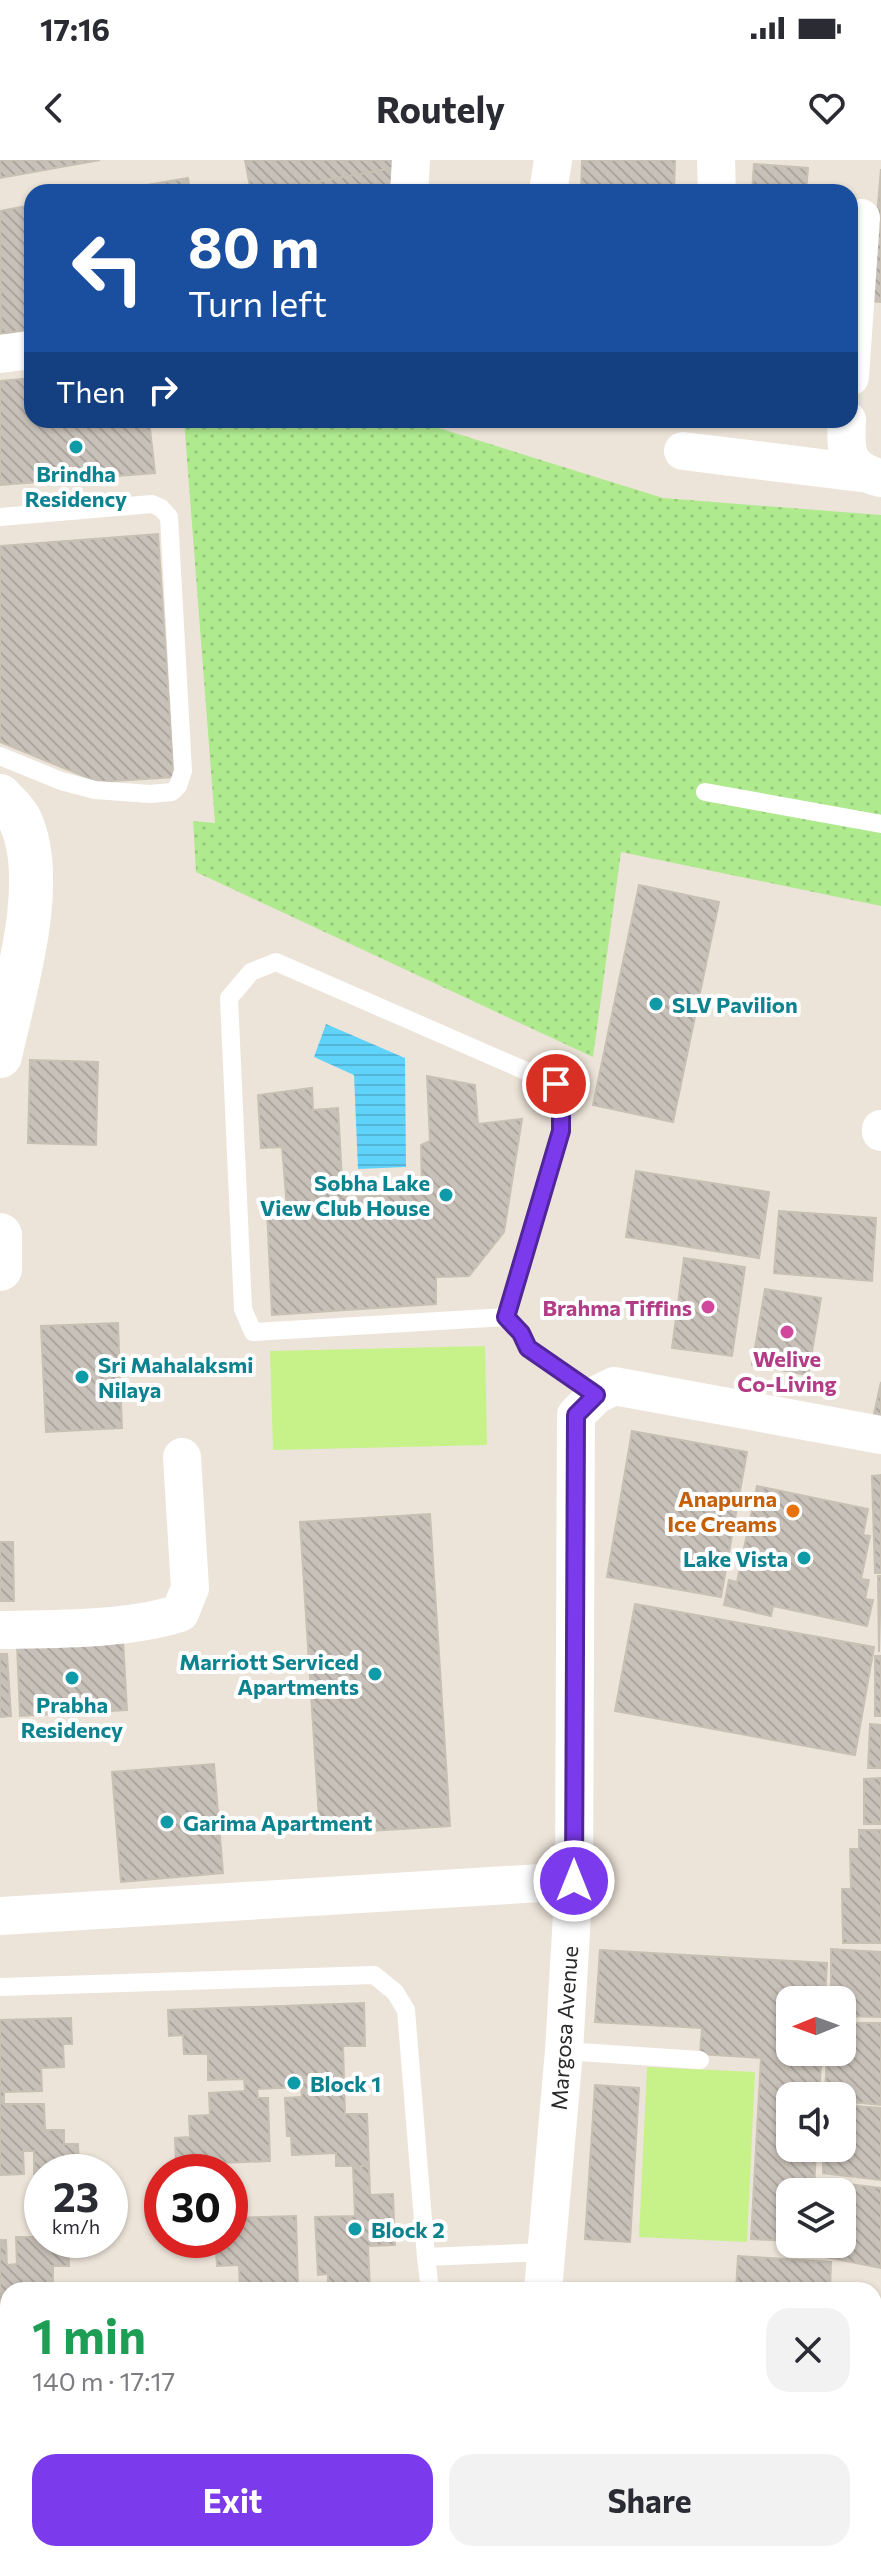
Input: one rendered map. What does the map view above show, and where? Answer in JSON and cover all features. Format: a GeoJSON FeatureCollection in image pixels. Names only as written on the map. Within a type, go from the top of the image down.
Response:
{"type":"FeatureCollection","features":[{"type":"Feature","properties":{"kind":"street"},"geometry":{"type":"LineString","coordinates":[[410,184],[411,160]]}},
{"type":"Feature","properties":{"kind":"street"},"geometry":{"type":"LineString","coordinates":[[549,184],[553,160]]}},
{"type":"Feature","properties":{"kind":"street"},"geometry":{"type":"LineString","coordinates":[[716,160],[717,184]]}},
{"type":"Feature","properties":{"kind":"street"},"geometry":{"type":"LineString","coordinates":[[858,261],[861,218]]}},
{"type":"Feature","properties":{"kind":"street"},"geometry":{"type":"LineString","coordinates":[[0,354],[24,351]]}},
{"type":"Feature","properties":{"kind":"street"},"geometry":{"type":"LineString","coordinates":[[847,428],[847,456],[871,476]]}},
{"type":"Feature","properties":{"kind":"street"},"geometry":{"type":"LineString","coordinates":[[683,451],[871,476]]}},
{"type":"Feature","properties":{"kind":"street"},"geometry":{"type":"LineString","coordinates":[[0,796],[19,818],[31,864],[14,929],[0,1056]]}},
{"type":"Feature","properties":{"kind":"street"},"geometry":{"type":"LineString","coordinates":[[596,1395],[606,1387],[614,1386],[881,1435]]}},
{"type":"Feature","properties":{"kind":"street","name":"Margosa Avenue"},"geometry":{"type":"LineString","coordinates":[[543,2282],[564,2051],[574,1881],[576,1415],[596,1395]]}},
{"type":"Feature","properties":{"kind":"street"},"geometry":{"type":"LineString","coordinates":[[0,1630],[110,1625],[160,1619],[180,1613],[190,1588],[182,1457]]}},
{"type":"Feature","properties":{"kind":"street"},"geometry":{"type":"LineString","coordinates":[[0,1916],[574,1881]]}},
{"type":"Feature","properties":{"kind":"lane"},"geometry":{"type":"LineString","coordinates":[[0,517],[152,504],[169,517],[183,771],[178,786],[172,792],[150,794],[95,790],[61,781],[0,756]]}},
{"type":"Feature","properties":{"kind":"lane"},"geometry":{"type":"LineString","coordinates":[[705,792],[881,824]]}},
{"type":"Feature","properties":{"kind":"lane"},"geometry":{"type":"LineString","coordinates":[[276,962],[556,1084],[561,1096],[561,1131],[506,1317],[253,1332],[243,1309],[229,998],[251,972],[276,962]]}},
{"type":"Feature","properties":{"kind":"lane"},"geometry":{"type":"LineString","coordinates":[[506,1317],[521,1333],[528,1348],[596,1395]]}},
{"type":"Feature","properties":{"kind":"lane"},"geometry":{"type":"LineString","coordinates":[[0,1987],[374,1975],[395,1992],[406,2010],[429,2282]]}},
{"type":"Feature","properties":{"kind":"lane"},"geometry":{"type":"LineString","coordinates":[[564,2051],[700,2060]]}},
{"type":"Feature","properties":{"kind":"lane"},"geometry":{"type":"LineString","coordinates":[[426,2257],[545,2252]]}},
{"type":"Feature","properties":{"kind":"green space"},"geometry":{"type":"Polygon","coordinates":[[[185,428],[439,428],[663,498],[881,515],[881,906],[621,852],[593,1057],[196,872],[193,821],[215,823],[185,428]]]}},
{"type":"Feature","properties":{"kind":"green space"},"geometry":{"type":"Polygon","coordinates":[[[485,1346],[487,1445],[273,1450],[270,1351],[485,1346]]]}},
{"type":"Feature","properties":{"kind":"green space"},"geometry":{"type":"Polygon","coordinates":[[[647,2067],[755,2072],[747,2242],[639,2237],[647,2067]]]}},
{"type":"Feature","properties":{"kind":"water"},"geometry":{"type":"Polygon","coordinates":[[[326,1024],[405,1058],[406,1167],[358,1169],[354,1075],[314,1057],[326,1024]]]}},
{"type":"Feature","properties":{"kind":"building"},"geometry":{"type":"Polygon","coordinates":[[[0,160],[100,160],[0,178],[0,160]]]}},
{"type":"Feature","properties":{"kind":"building"},"geometry":{"type":"Polygon","coordinates":[[[245,160],[405,160],[405,166],[305,184],[250,184],[245,160]]]}},
{"type":"Feature","properties":{"kind":"building"},"geometry":{"type":"Polygon","coordinates":[[[582,160],[675,160],[674,184],[581,184],[582,160]]]}},
{"type":"Feature","properties":{"kind":"building"},"geometry":{"type":"Polygon","coordinates":[[[754,164],[808,168],[807,184],[753,184],[754,164]]]}},
{"type":"Feature","properties":{"kind":"building"},"geometry":{"type":"Polygon","coordinates":[[[405,166],[402,184],[305,184],[405,166]]]}},
{"type":"Feature","properties":{"kind":"building"},"geometry":{"type":"Polygon","coordinates":[[[881,169],[881,302],[870,301],[881,169]]]}},
{"type":"Feature","properties":{"kind":"building"},"geometry":{"type":"Polygon","coordinates":[[[188,178],[189,184],[153,184],[188,178]]]}},
{"type":"Feature","properties":{"kind":"building"},"geometry":{"type":"Polygon","coordinates":[[[24,206],[24,330],[1,334],[0,211],[24,206]]]}},
{"type":"Feature","properties":{"kind":"building","name":"Brindha Residency"},"geometry":{"type":"Polygon","coordinates":[[[24,379],[24,428],[150,428],[155,473],[0,485],[0,381],[24,379]]]}},
{"type":"Feature","properties":{"kind":"building"},"geometry":{"type":"Polygon","coordinates":[[[158,534],[174,777],[98,782],[0,742],[0,546],[158,534]]]}},
{"type":"Feature","properties":{"kind":"building","name":"SLV Pavilion"},"geometry":{"type":"Polygon","coordinates":[[[639,885],[719,902],[673,1122],[593,1105],[639,885]]]}},
{"type":"Feature","properties":{"kind":"building"},"geometry":{"type":"Polygon","coordinates":[[[30,1060],[98,1062],[96,1145],[28,1143],[30,1060]]]}},
{"type":"Feature","properties":{"kind":"building","name":"Sobha Lake View Club House"},"geometry":{"type":"Polygon","coordinates":[[[427,1076],[475,1085],[478,1124],[522,1119],[504,1232],[469,1276],[436,1277],[436,1304],[272,1315],[267,1211],[287,1208],[282,1147],[261,1148],[258,1095],[312,1088],[313,1110],[338,1108],[343,1197],[422,1194],[421,1145],[430,1141],[427,1076]]]}},
{"type":"Feature","properties":{"kind":"building"},"geometry":{"type":"Polygon","coordinates":[[[636,1171],[769,1192],[759,1258],[626,1237],[636,1171]]]}},
{"type":"Feature","properties":{"kind":"building"},"geometry":{"type":"Polygon","coordinates":[[[779,1211],[876,1218],[872,1281],[774,1273],[779,1211]]]}},
{"type":"Feature","properties":{"kind":"building","name":"Brahma Tiffins"},"geometry":{"type":"Polygon","coordinates":[[[684,1258],[745,1267],[732,1356],[672,1348],[684,1258]]]}},
{"type":"Feature","properties":{"kind":"building","name":"Welive Co-Living"},"geometry":{"type":"Polygon","coordinates":[[[765,1289],[821,1298],[808,1375],[752,1365],[765,1289]]]}},
{"type":"Feature","properties":{"kind":"building","name":"Sri Mahalaksmi Nilaya"},"geometry":{"type":"Polygon","coordinates":[[[118,1323],[122,1428],[46,1432],[41,1326],[118,1323]]]}},
{"type":"Feature","properties":{"kind":"building"},"geometry":{"type":"Polygon","coordinates":[[[881,1382],[881,1425],[872,1423],[881,1382]]]}},
{"type":"Feature","properties":{"kind":"building"},"geometry":{"type":"Polygon","coordinates":[[[632,1431],[747,1452],[721,1597],[607,1577],[632,1431]]]}},
{"type":"Feature","properties":{"kind":"building"},"geometry":{"type":"Polygon","coordinates":[[[881,1475],[881,1573],[875,1573],[872,1476],[881,1475]]]}},
{"type":"Feature","properties":{"kind":"building","name":"Lake Vista"},"geometry":{"type":"Polygon","coordinates":[[[757,1486],[868,1509],[863,1535],[870,1536],[861,1579],[869,1580],[865,1599],[873,1600],[867,1626],[773,1606],[771,1616],[724,1605],[729,1580],[737,1582],[757,1486]]]}},
{"type":"Feature","properties":{"kind":"building","name":"Marriott Serviced Apartments"},"geometry":{"type":"Polygon","coordinates":[[[430,1514],[450,1826],[320,1834],[300,1522],[430,1514]]]}},
{"type":"Feature","properties":{"kind":"building"},"geometry":{"type":"Polygon","coordinates":[[[0,1542],[13,1542],[14,1601],[0,1601],[0,1542]]]}},
{"type":"Feature","properties":{"kind":"building"},"geometry":{"type":"Polygon","coordinates":[[[878,1576],[881,1576],[879,1652],[878,1576]]]}},
{"type":"Feature","properties":{"kind":"building"},"geometry":{"type":"Polygon","coordinates":[[[635,1604],[874,1647],[855,1755],[615,1711],[635,1604]]]}},
{"type":"Feature","properties":{"kind":"building","name":"Prabha Residency"},"geometry":{"type":"Polygon","coordinates":[[[123,1640],[127,1710],[20,1716],[17,1645],[123,1640]]]}},
{"type":"Feature","properties":{"kind":"building"},"geometry":{"type":"Polygon","coordinates":[[[0,1654],[7,1654],[11,1716],[0,1717],[0,1654]]]}},
{"type":"Feature","properties":{"kind":"building"},"geometry":{"type":"Polygon","coordinates":[[[875,1656],[881,1656],[881,1716],[875,1716],[875,1656]]]}},
{"type":"Feature","properties":{"kind":"building"},"geometry":{"type":"Polygon","coordinates":[[[870,1724],[881,1725],[881,1768],[868,1768],[870,1724]]]}},
{"type":"Feature","properties":{"kind":"building","name":"Garima Apartment"},"geometry":{"type":"Polygon","coordinates":[[[214,1764],[223,1873],[121,1882],[112,1772],[214,1764]]]}},
{"type":"Feature","properties":{"kind":"building"},"geometry":{"type":"Polygon","coordinates":[[[881,1778],[881,1824],[864,1824],[864,1779],[881,1778]]]}},
{"type":"Feature","properties":{"kind":"building"},"geometry":{"type":"Polygon","coordinates":[[[859,1830],[881,1830],[881,1943],[843,1943],[842,1889],[851,1889],[850,1849],[859,1849],[859,1830]]]}},
{"type":"Feature","properties":{"kind":"building"},"geometry":{"type":"Polygon","coordinates":[[[831,1949],[881,1952],[881,2017],[856,2016],[856,1986],[831,1986],[831,1949]]]}},
{"type":"Feature","properties":{"kind":"building"},"geometry":{"type":"Polygon","coordinates":[[[600,1950],[827,1963],[826,1986],[776,1986],[776,2066],[821,2066],[820,2082],[776,2082],[776,2162],[815,2162],[815,2178],[776,2178],[776,2240],[751,2239],[761,2058],[700,2054],[702,2028],[595,2022],[600,1950]]]}},
{"type":"Feature","properties":{"kind":"building","name":"Block 1"},"geometry":{"type":"Polygon","coordinates":[[[364,2003],[365,2046],[343,2046],[345,2114],[367,2114],[369,2166],[336,2166],[336,2153],[292,2155],[291,2136],[287,2136],[285,2098],[302,2097],[301,2087],[257,2089],[258,2098],[268,2098],[270,2161],[248,2162],[248,2154],[176,2154],[175,2138],[190,2137],[189,2116],[210,2115],[209,2093],[245,2091],[244,2079],[208,2080],[208,2054],[184,2054],[183,2035],[169,2036],[168,2010],[364,2003]]]}},
{"type":"Feature","properties":{"kind":"building"},"geometry":{"type":"Polygon","coordinates":[[[71,2018],[72,2044],[63,2044],[64,2067],[41,2068],[42,2091],[4,2092],[4,2104],[44,2104],[45,2130],[64,2130],[64,2144],[78,2144],[78,2154],[34,2154],[34,2151],[23,2151],[24,2174],[0,2175],[0,2020],[71,2018]]]}},
{"type":"Feature","properties":{"kind":"building"},"geometry":{"type":"Polygon","coordinates":[[[856,2023],[881,2023],[881,2105],[856,2102],[856,2082],[826,2082],[826,2066],[856,2066],[856,2023]]]}},
{"type":"Feature","properties":{"kind":"building"},"geometry":{"type":"Polygon","coordinates":[[[595,2085],[639,2088],[630,2242],[585,2239],[595,2085]]]}},
{"type":"Feature","properties":{"kind":"building"},"geometry":{"type":"Polygon","coordinates":[[[856,2106],[881,2108],[881,2180],[823,2173],[823,2162],[856,2162],[856,2106]]]}},
{"type":"Feature","properties":{"kind":"building","name":"Block 2"},"geometry":{"type":"Polygon","coordinates":[[[353,2166],[369,2166],[370,2195],[393,2194],[395,2245],[368,2246],[370,2282],[328,2282],[328,2274],[318,2275],[315,2217],[355,2216],[353,2166]]]}},
{"type":"Feature","properties":{"kind":"building"},"geometry":{"type":"Polygon","coordinates":[[[856,2185],[881,2188],[881,2268],[830,2258],[856,2258],[856,2185]]]}},
{"type":"Feature","properties":{"kind":"building","name":"Block 2"},"geometry":{"type":"Polygon","coordinates":[[[296,2216],[298,2282],[240,2282],[239,2265],[217,2266],[216,2258],[248,2258],[248,2217],[296,2216]]]}},
{"type":"Feature","properties":{"kind":"building"},"geometry":{"type":"Polygon","coordinates":[[[16,2237],[24,2237],[24,2258],[69,2258],[69,2266],[53,2266],[53,2282],[0,2282],[0,2240],[6,2240],[7,2265],[17,2264],[16,2237]]]}},
{"type":"Feature","properties":{"kind":"building"},"geometry":{"type":"Polygon","coordinates":[[[738,2256],[831,2262],[830,2282],[736,2282],[738,2256]]]}},
{"type":"Feature","properties":{"kind":"place","name":"Brindha Residency"},"geometry":{"type":"Point","coordinates":[76,447]}},
{"type":"Feature","properties":{"kind":"place","name":"SLV Pavilion"},"geometry":{"type":"Point","coordinates":[656,1004]}},
{"type":"Feature","properties":{"kind":"place","name":"Sobha Lake View Club House"},"geometry":{"type":"Point","coordinates":[446,1195]}},
{"type":"Feature","properties":{"kind":"place","name":"Brahma Tiffins"},"geometry":{"type":"Point","coordinates":[708,1307]}},
{"type":"Feature","properties":{"kind":"place","name":"Welive Co-Living"},"geometry":{"type":"Point","coordinates":[787,1332]}},
{"type":"Feature","properties":{"kind":"place","name":"Sri Mahalaksmi Nilaya"},"geometry":{"type":"Point","coordinates":[82,1377]}},
{"type":"Feature","properties":{"kind":"place","name":"Anapurna Ice Creams"},"geometry":{"type":"Point","coordinates":[793,1511]}},
{"type":"Feature","properties":{"kind":"place","name":"Lake Vista"},"geometry":{"type":"Point","coordinates":[804,1558]}},
{"type":"Feature","properties":{"kind":"place","name":"Marriott Serviced Apartments"},"geometry":{"type":"Point","coordinates":[375,1674]}},
{"type":"Feature","properties":{"kind":"place","name":"Prabha Residency"},"geometry":{"type":"Point","coordinates":[72,1678]}},
{"type":"Feature","properties":{"kind":"place","name":"Garima Apartment"},"geometry":{"type":"Point","coordinates":[167,1822]}},
{"type":"Feature","properties":{"kind":"place","name":"Block 1"},"geometry":{"type":"Point","coordinates":[294,2083]}},
{"type":"Feature","properties":{"kind":"place","name":"Block 2"},"geometry":{"type":"Point","coordinates":[355,2229]}},
{"type":"Feature","properties":{"kind":"route"},"geometry":{"type":"LineString","coordinates":[[556,1084],[563,1113],[561,1131],[506,1317],[521,1333],[528,1348],[596,1395],[576,1415],[574,1881]]}}]}
